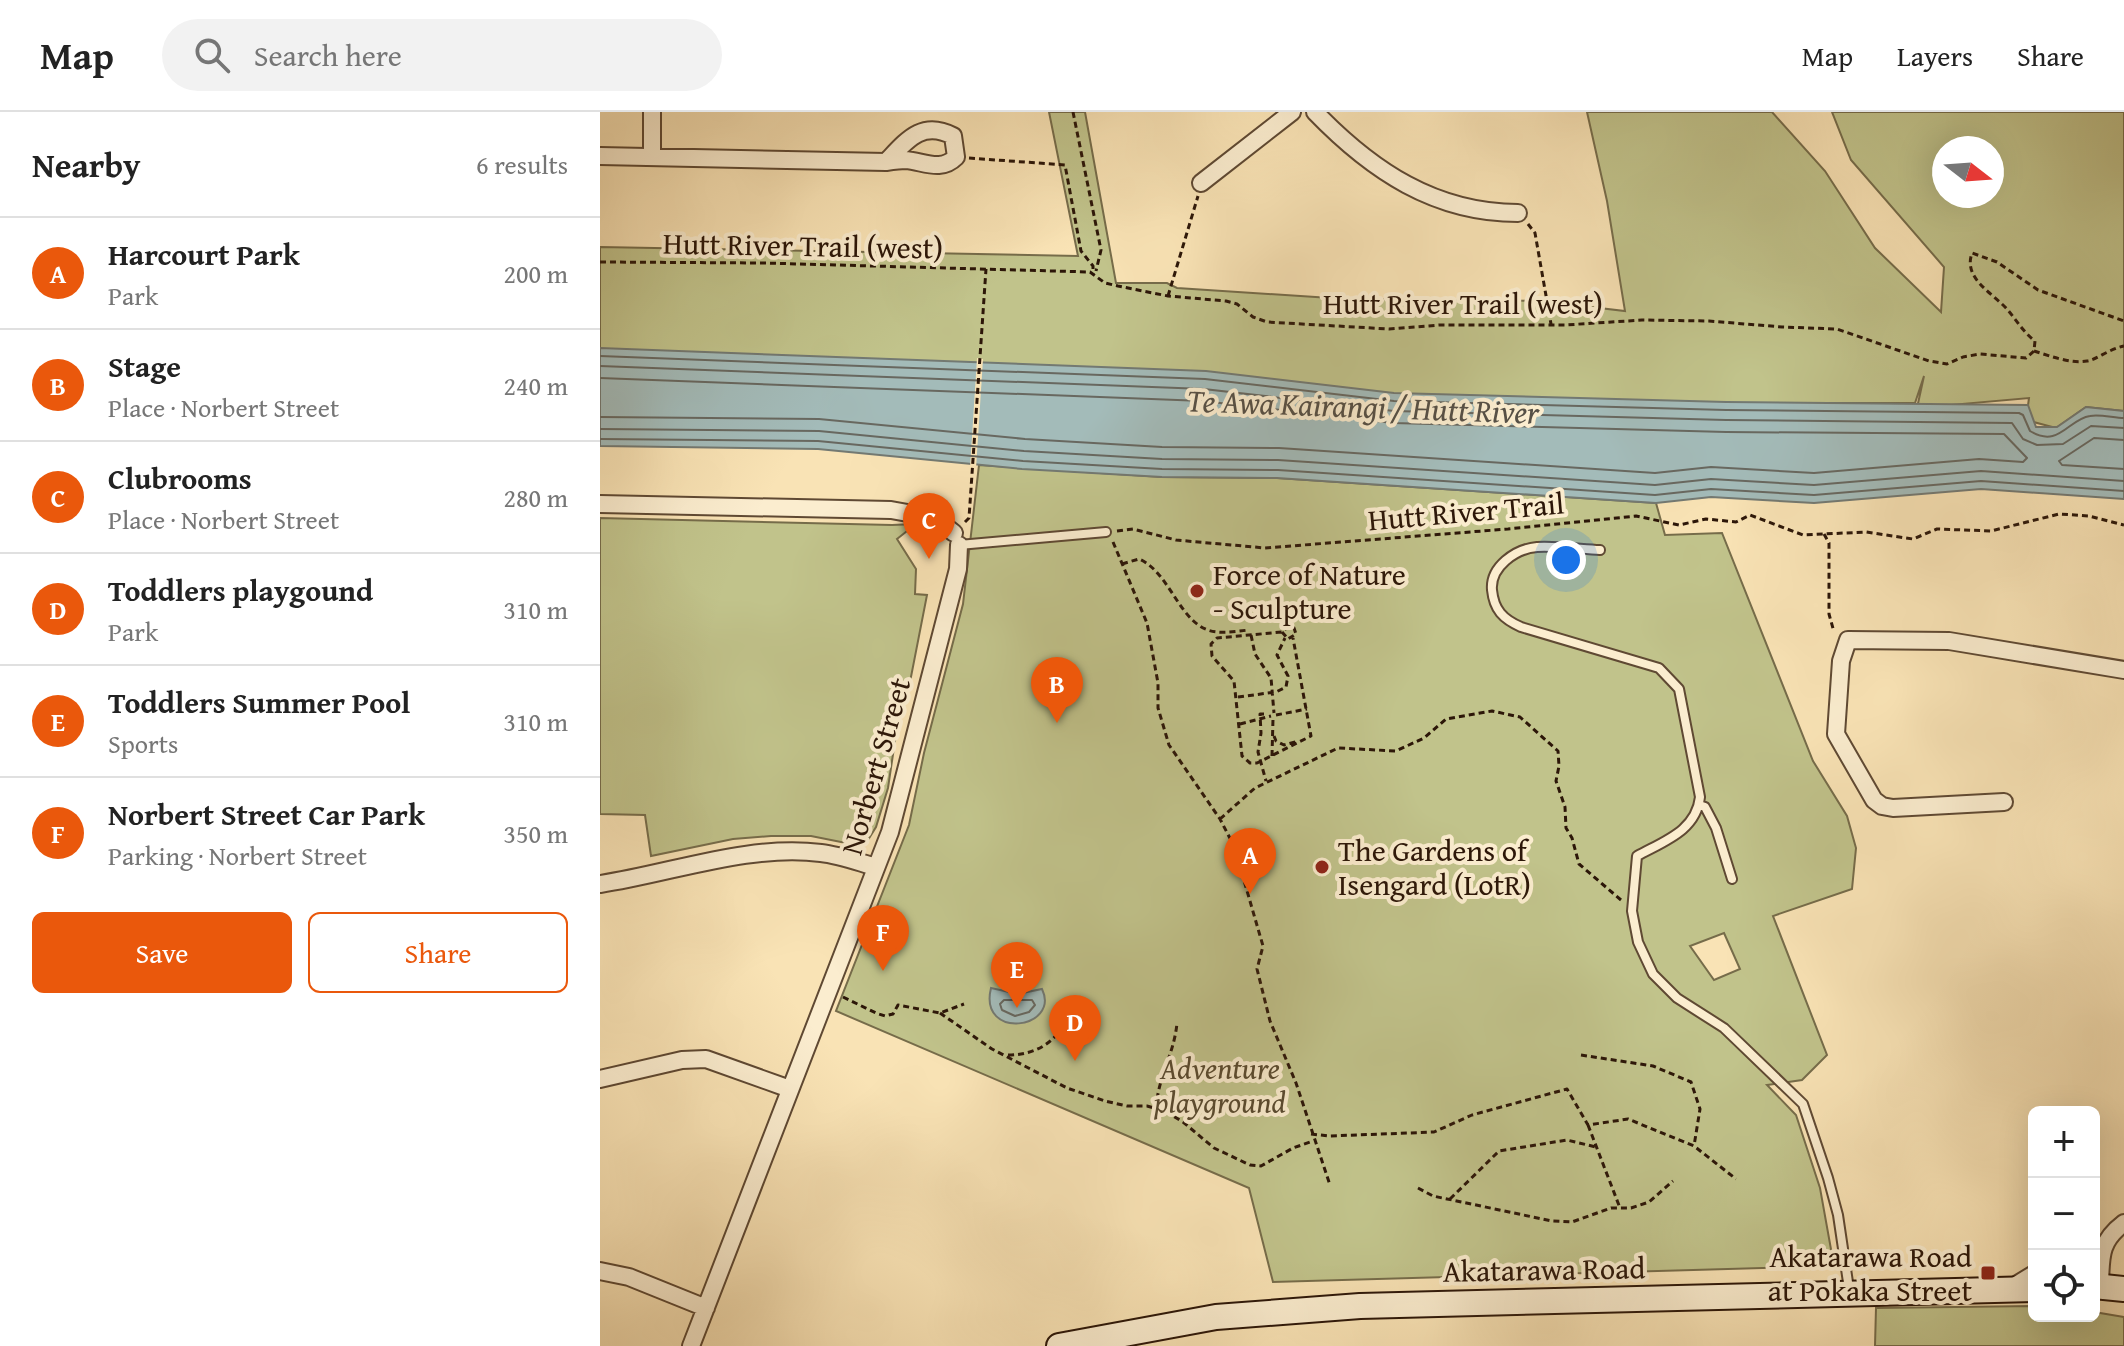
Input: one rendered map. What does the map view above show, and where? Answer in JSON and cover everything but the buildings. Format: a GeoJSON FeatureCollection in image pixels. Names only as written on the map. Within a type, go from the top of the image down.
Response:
{"type":"FeatureCollection","features":[{"type":"Feature","properties":{"kind":"street"},"geometry":{"type":"LineString","coordinates":[[652,112],[652,156]]}},
{"type":"Feature","properties":{"kind":"street"},"geometry":{"type":"LineString","coordinates":[[1201,183],[1292,112]]}},
{"type":"Feature","properties":{"kind":"street"},"geometry":{"type":"LineString","coordinates":[[1315,112],[1359,153],[1400,182],[1468,210],[1518,213]]}},
{"type":"Feature","properties":{"kind":"street"},"geometry":{"type":"LineString","coordinates":[[600,156],[886,162],[905,160],[934,166],[949,164],[956,157],[953,136],[940,129],[923,130],[904,143],[886,162]]}},
{"type":"Feature","properties":{"kind":"street"},"geometry":{"type":"LineString","coordinates":[[600,504],[891,510],[935,518],[957,539]]}},
{"type":"Feature","properties":{"kind":"street","name":"Norbert Street"},"geometry":{"type":"LineString","coordinates":[[691,1346],[890,832],[958,569],[957,539]]}},
{"type":"Feature","properties":{"kind":"street"},"geometry":{"type":"LineString","coordinates":[[2004,802],[1893,808],[1882,806],[1874,800],[1836,734],[1841,661],[1848,640],[1949,641],[2124,670]]}},
{"type":"Feature","properties":{"kind":"street"},"geometry":{"type":"LineString","coordinates":[[600,884],[707,862],[788,851],[823,853],[876,867]]}},
{"type":"Feature","properties":{"kind":"street"},"geometry":{"type":"LineString","coordinates":[[600,1079],[667,1063],[706,1059],[790,1089]]}},
{"type":"Feature","properties":{"kind":"street"},"geometry":{"type":"LineString","coordinates":[[2100,1237],[2118,1228]]}},
{"type":"Feature","properties":{"kind":"street"},"geometry":{"type":"LineString","coordinates":[[2100,1264],[2102,1250],[2118,1228]]}},
{"type":"Feature","properties":{"kind":"street"},"geometry":{"type":"LineString","coordinates":[[600,1271],[629,1277],[706,1308]]}},
{"type":"Feature","properties":{"kind":"street"},"geometry":{"type":"LineString","coordinates":[[2006,1290],[2028,1277]]}},
{"type":"Feature","properties":{"kind":"street"},"geometry":{"type":"LineString","coordinates":[[2100,1286],[2124,1289]]}},
{"type":"Feature","properties":{"kind":"street","name":"Akatarawa Road"},"geometry":{"type":"LineString","coordinates":[[1059,1346],[1216,1317],[1360,1306],[2028,1289]]}},
{"type":"Feature","properties":{"kind":"lane"},"geometry":{"type":"LineString","coordinates":[[957,539],[1106,532]]}},
{"type":"Feature","properties":{"kind":"lane"},"geometry":{"type":"LineString","coordinates":[[1600,550],[1534,547],[1508,559],[1496,569],[1491,582],[1496,609],[1506,620],[1521,627],[1659,668],[1679,689],[1699,805],[1688,827],[1637,856],[1632,911],[1638,942],[1653,974],[1677,998],[1724,1028],[1803,1104],[1838,1215],[1850,1294]]}},
{"type":"Feature","properties":{"kind":"lane"},"geometry":{"type":"LineString","coordinates":[[1699,805],[1705,807],[1716,828],[1732,879]]}},
{"type":"Feature","properties":{"kind":"path"},"geometry":{"type":"LineString","coordinates":[[1073,112],[1101,250],[1094,274]]}},
{"type":"Feature","properties":{"kind":"path"},"geometry":{"type":"LineString","coordinates":[[956,157],[1065,165],[1081,251],[1093,266],[1094,274]]}},
{"type":"Feature","properties":{"kind":"path"},"geometry":{"type":"LineString","coordinates":[[1168,296],[1201,183]]}},
{"type":"Feature","properties":{"kind":"path"},"geometry":{"type":"LineString","coordinates":[[1518,213],[1535,233],[1551,324]]}},
{"type":"Feature","properties":{"kind":"path"},"geometry":{"type":"LineString","coordinates":[[2034,351],[2035,341],[1972,273],[1969,261],[1972,253],[1997,262],[2038,290],[2124,321]]}},
{"type":"Feature","properties":{"kind":"path","name":"Hutt River Trail (west)"},"geometry":{"type":"LineString","coordinates":[[600,262],[1094,274],[1105,283],[1168,296],[1237,304],[1253,317],[1267,322],[1389,329],[1440,325],[1592,325],[1642,320],[1837,329],[1929,361],[1947,364],[1980,354],[2026,358],[2034,351],[2056,358],[2089,361],[2109,349],[2124,346]]}},
{"type":"Feature","properties":{"kind":"path"},"geometry":{"type":"LineString","coordinates":[[970,506],[986,271]]}},
{"type":"Feature","properties":{"kind":"path","name":"Hutt River Trail"},"geometry":{"type":"LineString","coordinates":[[1106,532],[1133,529],[1176,540],[1265,548],[1636,516],[1679,525],[1706,519],[1736,522],[1750,515],[1803,535],[1866,532],[1913,539],[1937,529],[1991,531],[2059,514],[2089,516],[2124,525]]}},
{"type":"Feature","properties":{"kind":"path"},"geometry":{"type":"LineString","coordinates":[[1106,532],[1147,623],[1158,683],[1158,708],[1169,745],[1220,819],[1234,846],[1263,946],[1257,969],[1270,1021],[1296,1083],[1330,1185]]}},
{"type":"Feature","properties":{"kind":"path"},"geometry":{"type":"LineString","coordinates":[[1824,534],[1829,543],[1827,576],[1831,624],[1836,635],[1848,640]]}},
{"type":"Feature","properties":{"kind":"path"},"geometry":{"type":"LineString","coordinates":[[1122,564],[1139,559],[1152,565],[1191,620],[1215,632],[1282,632]]}},
{"type":"Feature","properties":{"kind":"path"},"geometry":{"type":"LineString","coordinates":[[1235,633],[1214,639],[1210,651],[1232,676],[1242,756],[1250,763],[1272,756],[1311,736],[1293,638],[1296,632],[1293,627],[1287,626],[1282,632]]}},
{"type":"Feature","properties":{"kind":"path"},"geometry":{"type":"LineString","coordinates":[[1250,632],[1255,654],[1269,673],[1274,716],[1272,756]]}},
{"type":"Feature","properties":{"kind":"path"},"geometry":{"type":"LineString","coordinates":[[1282,632],[1285,638]]}},
{"type":"Feature","properties":{"kind":"path"},"geometry":{"type":"LineString","coordinates":[[1237,697],[1281,690],[1288,684],[1288,676],[1277,655],[1285,638]]}},
{"type":"Feature","properties":{"kind":"path"},"geometry":{"type":"LineString","coordinates":[[1285,638],[1293,638]]}},
{"type":"Feature","properties":{"kind":"path"},"geometry":{"type":"LineString","coordinates":[[1239,724],[1307,709]]}},
{"type":"Feature","properties":{"kind":"path"},"geometry":{"type":"LineString","coordinates":[[1220,819],[1255,788],[1338,748],[1396,751],[1424,738],[1446,719],[1492,711],[1520,717],[1558,751],[1556,781],[1565,807],[1566,828],[1579,864],[1632,911]]}},
{"type":"Feature","properties":{"kind":"path"},"geometry":{"type":"LineString","coordinates":[[1264,714],[1260,714],[1258,752],[1266,782]]}},
{"type":"Feature","properties":{"kind":"path"},"geometry":{"type":"LineString","coordinates":[[1274,736],[1282,744],[1299,741]]}},
{"type":"Feature","properties":{"kind":"path"},"geometry":{"type":"LineString","coordinates":[[829,991],[885,1016],[893,1014],[898,1005],[940,1013],[960,1029],[1004,1055],[1067,1088],[1105,1101],[1156,1109],[1183,1122],[1214,1148],[1250,1165],[1261,1166],[1293,1148],[1314,1141]]}},
{"type":"Feature","properties":{"kind":"path"},"geometry":{"type":"LineString","coordinates":[[1004,1055],[1024,1055],[1052,1041],[1064,1028],[1071,1004],[1065,1003]]}},
{"type":"Feature","properties":{"kind":"path"},"geometry":{"type":"LineString","coordinates":[[940,1013],[964,1004]]}},
{"type":"Feature","properties":{"kind":"path"},"geometry":{"type":"LineString","coordinates":[[1156,1109],[1162,1075],[1175,1048],[1177,1023]]}},
{"type":"Feature","properties":{"kind":"path"},"geometry":{"type":"LineString","coordinates":[[1581,1055],[1653,1066],[1691,1082],[1700,1109],[1694,1146]]}},
{"type":"Feature","properties":{"kind":"path"},"geometry":{"type":"LineString","coordinates":[[1311,1134],[1434,1132],[1472,1115],[1567,1089],[1588,1125],[1620,1208]]}},
{"type":"Feature","properties":{"kind":"path"},"geometry":{"type":"LineString","coordinates":[[1588,1125],[1628,1119],[1694,1146],[1736,1179]]}},
{"type":"Feature","properties":{"kind":"path"},"geometry":{"type":"LineString","coordinates":[[1450,1199],[1499,1151],[1567,1140],[1596,1147]]}},
{"type":"Feature","properties":{"kind":"path"},"geometry":{"type":"LineString","coordinates":[[1418,1188],[1433,1196],[1552,1221],[1572,1222],[1611,1208],[1631,1208],[1649,1202],[1673,1181]]}},
{"type":"Feature","properties":{"kind":"green space"},"geometry":{"type":"Polygon","coordinates":[[[1049,112],[1085,112],[1116,283],[1167,283],[1177,288],[1346,299],[1540,301],[1625,311],[1607,201],[1587,112],[1772,112],[1825,171],[1875,248],[1941,312],[1944,267],[1851,160],[1832,112],[2124,112],[2124,411],[2086,407],[2056,428],[2026,420],[2029,398],[1917,408],[1924,376],[1915,403],[1523,403],[600,353],[600,247],[1078,256],[1049,112]]]}},
{"type":"Feature","properties":{"kind":"green space","name":"Adventure playground"},"geometry":{"type":"Polygon","coordinates":[[[979,465],[1162,477],[1277,478],[1656,503],[1665,535],[1722,533],[1813,761],[1847,816],[1856,848],[1852,889],[1773,916],[1827,1055],[1802,1080],[1767,1085],[1796,1115],[1820,1188],[1834,1266],[1273,1282],[1249,1188],[836,1011],[909,825],[924,753],[963,604],[979,465]],[[1724,933],[1690,946],[1714,980],[1740,969],[1724,933]]]}},
{"type":"Feature","properties":{"kind":"green space"},"geometry":{"type":"Polygon","coordinates":[[[600,518],[916,524],[897,539],[916,569],[915,594],[927,595],[896,734],[888,788],[876,827],[866,843],[856,845],[811,836],[771,836],[733,839],[651,856],[645,815],[600,814],[600,518]]]}},
{"type":"Feature","properties":{"kind":"green space"},"geometry":{"type":"Polygon","coordinates":[[[2028,1306],[2028,1322],[2100,1322],[2100,1313],[2124,1317],[2124,1346],[1875,1346],[1876,1308],[2028,1306]]]}},
{"type":"Feature","properties":{"kind":"water","name":"Te Awa Kairangi / Hutt River"},"geometry":{"type":"Polygon","coordinates":[[[600,348],[1206,371],[1394,393],[1726,402],[2028,405],[2036,427],[2057,427],[2086,407],[2124,411],[2124,499],[1981,489],[1814,503],[1711,497],[1656,503],[1277,478],[1162,477],[1022,469],[818,449],[600,446],[600,348]]]}},
{"type":"Feature","properties":{"kind":"water"},"geometry":{"type":"Polygon","coordinates":[[[991,988],[1018,994],[1042,989],[1045,1003],[1040,1013],[1031,1020],[1006,1022],[996,1016],[990,1005],[991,988]]]}},
{"type":"Feature","properties":{"kind":"pier"},"geometry":{"type":"Polygon","coordinates":[[[977,358],[983,359],[976,469],[970,468],[977,358]]]}},
{"type":"Feature","properties":{"kind":"place","name":"Clubrooms"},"geometry":{"type":"Point","coordinates":[929,559]}},
{"type":"Feature","properties":{"kind":"place","name":"Force of Nature - Sculpture"},"geometry":{"type":"Point","coordinates":[1197,591]}},
{"type":"Feature","properties":{"kind":"place","name":"Stage"},"geometry":{"type":"Point","coordinates":[1057,723]}},
{"type":"Feature","properties":{"kind":"place","name":"The Gardens of Isengard (LotR)"},"geometry":{"type":"Point","coordinates":[1322,867]}},
{"type":"Feature","properties":{"kind":"place","name":"Harcourt Park"},"geometry":{"type":"Point","coordinates":[1250,894]}},
{"type":"Feature","properties":{"kind":"place","name":"Norbert Street Car Park"},"geometry":{"type":"Point","coordinates":[883,971]}},
{"type":"Feature","properties":{"kind":"place","name":"Toddlers Summer Pool"},"geometry":{"type":"Point","coordinates":[1017,1008]}},
{"type":"Feature","properties":{"kind":"place","name":"Toddlers playgound"},"geometry":{"type":"Point","coordinates":[1075,1061]}},
{"type":"Feature","properties":{"kind":"place","name":"Akatarawa Road at Pokaka Street"},"geometry":{"type":"Point","coordinates":[1988,1273]}}]}
